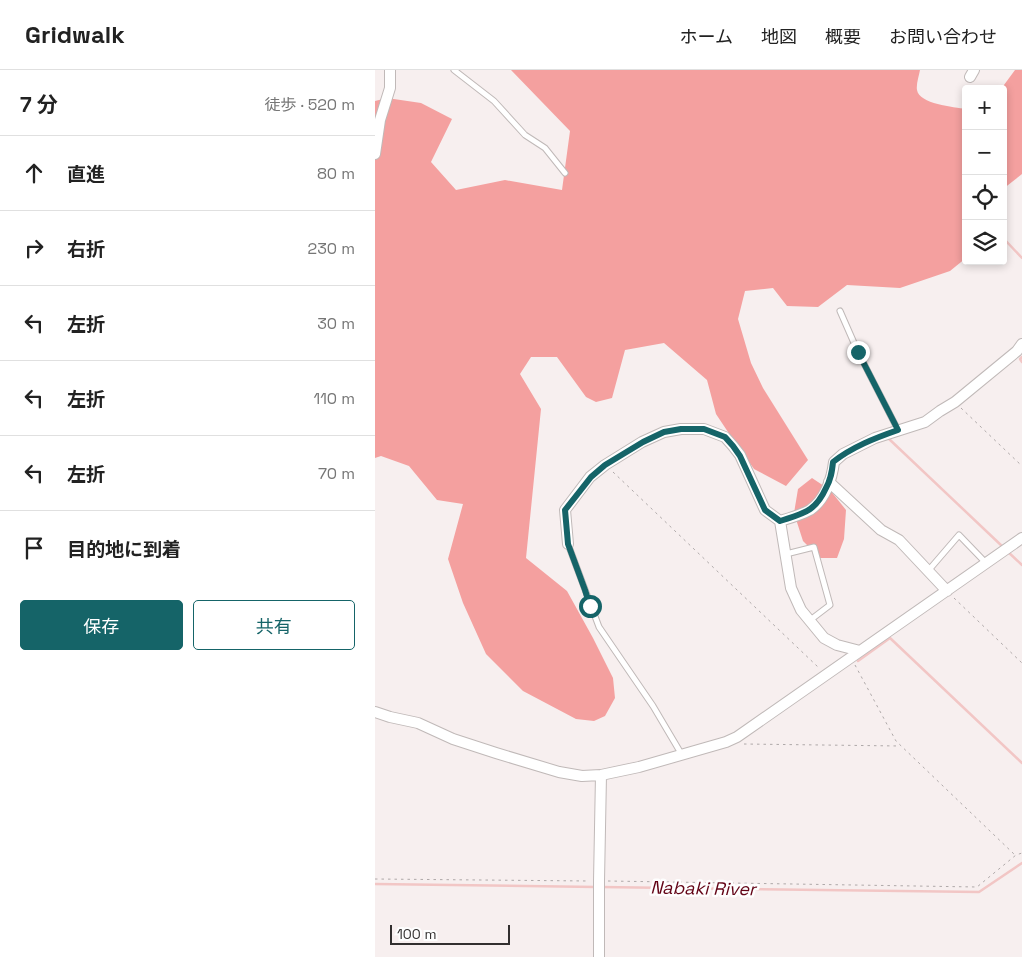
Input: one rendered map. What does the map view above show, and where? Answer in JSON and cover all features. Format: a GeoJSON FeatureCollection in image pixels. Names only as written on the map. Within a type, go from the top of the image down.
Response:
{"type":"FeatureCollection","features":[{"type":"Feature","properties":{"kind":"street"},"geometry":{"type":"LineString","coordinates":[[375,154],[380,120],[390,88],[390,70]]}},
{"type":"Feature","properties":{"kind":"street"},"geometry":{"type":"LineString","coordinates":[[780,521],[802,514],[820,501],[832,476],[833,462],[843,454],[875,438],[925,422],[955,402],[1017,351],[1022,344]]}},
{"type":"Feature","properties":{"kind":"street"},"geometry":{"type":"LineString","coordinates":[[568,544],[565,510],[591,477],[605,465],[643,442],[664,432],[681,429],[704,429],[725,437],[733,446],[740,456],[765,510],[780,521],[791,588],[801,610],[824,638],[837,645],[860,651]]}},
{"type":"Feature","properties":{"kind":"street"},"geometry":{"type":"LineString","coordinates":[[829,482],[881,530],[899,540],[947,591]]}},
{"type":"Feature","properties":{"kind":"street"},"geometry":{"type":"LineString","coordinates":[[375,712],[391,718],[418,723],[453,739],[559,772],[582,776],[601,775],[639,767],[727,742],[1022,538]]}},
{"type":"Feature","properties":{"kind":"street"},"geometry":{"type":"LineString","coordinates":[[599,957],[601,775]]}},
{"type":"Feature","properties":{"kind":"lane"},"geometry":{"type":"LineString","coordinates":[[454,70],[494,101],[525,135],[545,148],[565,174]]}},
{"type":"Feature","properties":{"kind":"lane"},"geometry":{"type":"LineString","coordinates":[[840,310],[858,352],[898,430]]}},
{"type":"Feature","properties":{"kind":"lane"},"geometry":{"type":"LineString","coordinates":[[928,571],[959,535],[986,563]]}},
{"type":"Feature","properties":{"kind":"lane"},"geometry":{"type":"LineString","coordinates":[[568,544],[599,627],[653,706],[683,755]]}},
{"type":"Feature","properties":{"kind":"lane"},"geometry":{"type":"LineString","coordinates":[[786,554],[814,547],[830,606],[809,621]]}},
{"type":"Feature","properties":{"kind":"path"},"geometry":{"type":"LineString","coordinates":[[955,402],[1022,466]]}},
{"type":"Feature","properties":{"kind":"path"},"geometry":{"type":"LineString","coordinates":[[605,465],[826,675]]}},
{"type":"Feature","properties":{"kind":"path"},"geometry":{"type":"LineString","coordinates":[[947,591],[1022,663]]}},
{"type":"Feature","properties":{"kind":"path"},"geometry":{"type":"LineString","coordinates":[[851,658],[896,741],[1016,855]]}},
{"type":"Feature","properties":{"kind":"path"},"geometry":{"type":"LineString","coordinates":[[732,739],[741,744],[902,746]]}},
{"type":"Feature","properties":{"kind":"path"},"geometry":{"type":"LineString","coordinates":[[375,879],[977,887],[1016,855],[1022,853]]}},
{"type":"Feature","properties":{"kind":"shaded area"},"geometry":{"type":"Polygon","coordinates":[[[511,70],[920,70],[917,83],[919,95],[930,102],[962,108],[962,261],[950,271],[900,288],[847,285],[818,307],[787,306],[773,288],[745,291],[738,319],[751,363],[763,388],[808,460],[786,486],[754,469],[716,414],[707,380],[664,343],[625,350],[612,398],[596,402],[586,397],[557,357],[531,357],[520,374],[541,409],[526,558],[567,591],[613,678],[615,698],[605,716],[594,721],[576,719],[523,691],[486,654],[463,603],[448,559],[463,504],[437,500],[409,466],[381,456],[375,458],[375,101],[387,98],[421,103],[452,119],[431,162],[456,190],[505,180],[562,190],[570,131],[511,70]]]}},
{"type":"Feature","properties":{"kind":"shaded area"},"geometry":{"type":"Polygon","coordinates":[[[1015,70],[1022,70],[1022,174],[1007,186],[1007,85],[1004,85],[1015,70]]]}},
{"type":"Feature","properties":{"kind":"shaded area"},"geometry":{"type":"Polygon","coordinates":[[[812,478],[830,490],[846,510],[844,539],[837,558],[820,558],[803,541],[794,513],[798,489],[812,478]]]}},
{"type":"Feature","properties":{"kind":"waterway"},"geometry":{"type":"LineString","coordinates":[[1007,242],[1022,258]]}},
{"type":"Feature","properties":{"kind":"waterway"},"geometry":{"type":"LineString","coordinates":[[1022,357],[1020,359],[1022,362]]}},
{"type":"Feature","properties":{"kind":"waterway"},"geometry":{"type":"LineString","coordinates":[[888,438],[1003,547]]}},
{"type":"Feature","properties":{"kind":"waterway"},"geometry":{"type":"LineString","coordinates":[[1007,551],[1022,565]]}},
{"type":"Feature","properties":{"kind":"waterway"},"geometry":{"type":"LineString","coordinates":[[858,661],[890,638],[1022,763]]}},
{"type":"Feature","properties":{"kind":"waterway","name":"Nabaki River"},"geometry":{"type":"LineString","coordinates":[[601,887],[979,892],[1022,863]]}},
{"type":"Feature","properties":{"kind":"waterway","name":"Nabaki River"},"geometry":{"type":"LineString","coordinates":[[375,884],[596,887]]}},
{"type":"Feature","properties":{"kind":"route"},"geometry":{"type":"LineString","coordinates":[[590,606],[568,544],[565,510],[591,477],[605,465],[643,442],[664,432],[681,429],[704,429],[725,437],[733,446],[740,456],[765,510],[780,521],[802,514],[820,501],[832,476],[833,462],[843,454],[875,438],[898,430],[858,352]]}}]}
